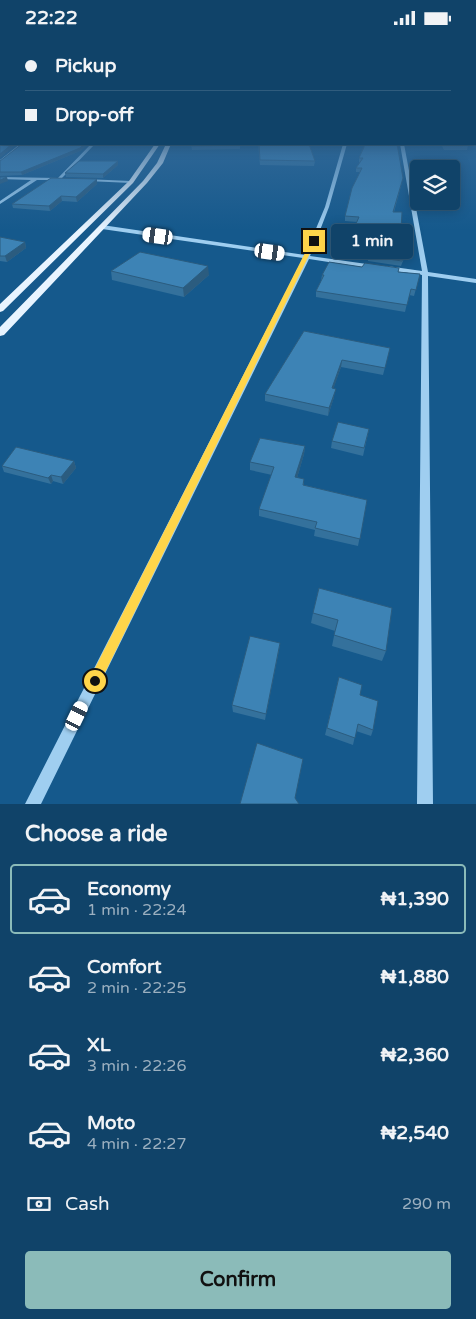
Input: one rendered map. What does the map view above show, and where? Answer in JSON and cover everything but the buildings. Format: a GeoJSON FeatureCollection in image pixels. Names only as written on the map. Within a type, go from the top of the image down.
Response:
{"type":"FeatureCollection","features":[{"type":"Feature","properties":{"kind":"main road"},"geometry":{"type":"LineString","coordinates":[[0,309],[95,219],[131,182],[149,158]]}},
{"type":"Feature","properties":{"kind":"main road"},"geometry":{"type":"LineString","coordinates":[[0,333],[145,183],[162,158]]}},
{"type":"Feature","properties":{"kind":"main road"},"geometry":{"type":"LineString","coordinates":[[95,219],[110,219]]}},
{"type":"Feature","properties":{"kind":"street"},"geometry":{"type":"LineString","coordinates":[[59,179],[80,158]]}},
{"type":"Feature","properties":{"kind":"street"},"geometry":{"type":"LineString","coordinates":[[33,804],[307,257],[327,207],[341,158]]}},
{"type":"Feature","properties":{"kind":"street"},"geometry":{"type":"LineString","coordinates":[[404,158],[425,274],[425,804]]}},
{"type":"Feature","properties":{"kind":"street"},"geometry":{"type":"LineString","coordinates":[[0,178],[68,179]]}},
{"type":"Feature","properties":{"kind":"street"},"geometry":{"type":"LineString","coordinates":[[0,203],[38,178]]}},
{"type":"Feature","properties":{"kind":"street"},"geometry":{"type":"LineString","coordinates":[[77,180],[131,182]]}},
{"type":"Feature","properties":{"kind":"street"},"geometry":{"type":"LineString","coordinates":[[102,227],[476,281]]}},
{"type":"Feature","properties":{"kind":"route"},"geometry":{"type":"LineString","coordinates":[[95,681],[314,241]]}}]}
